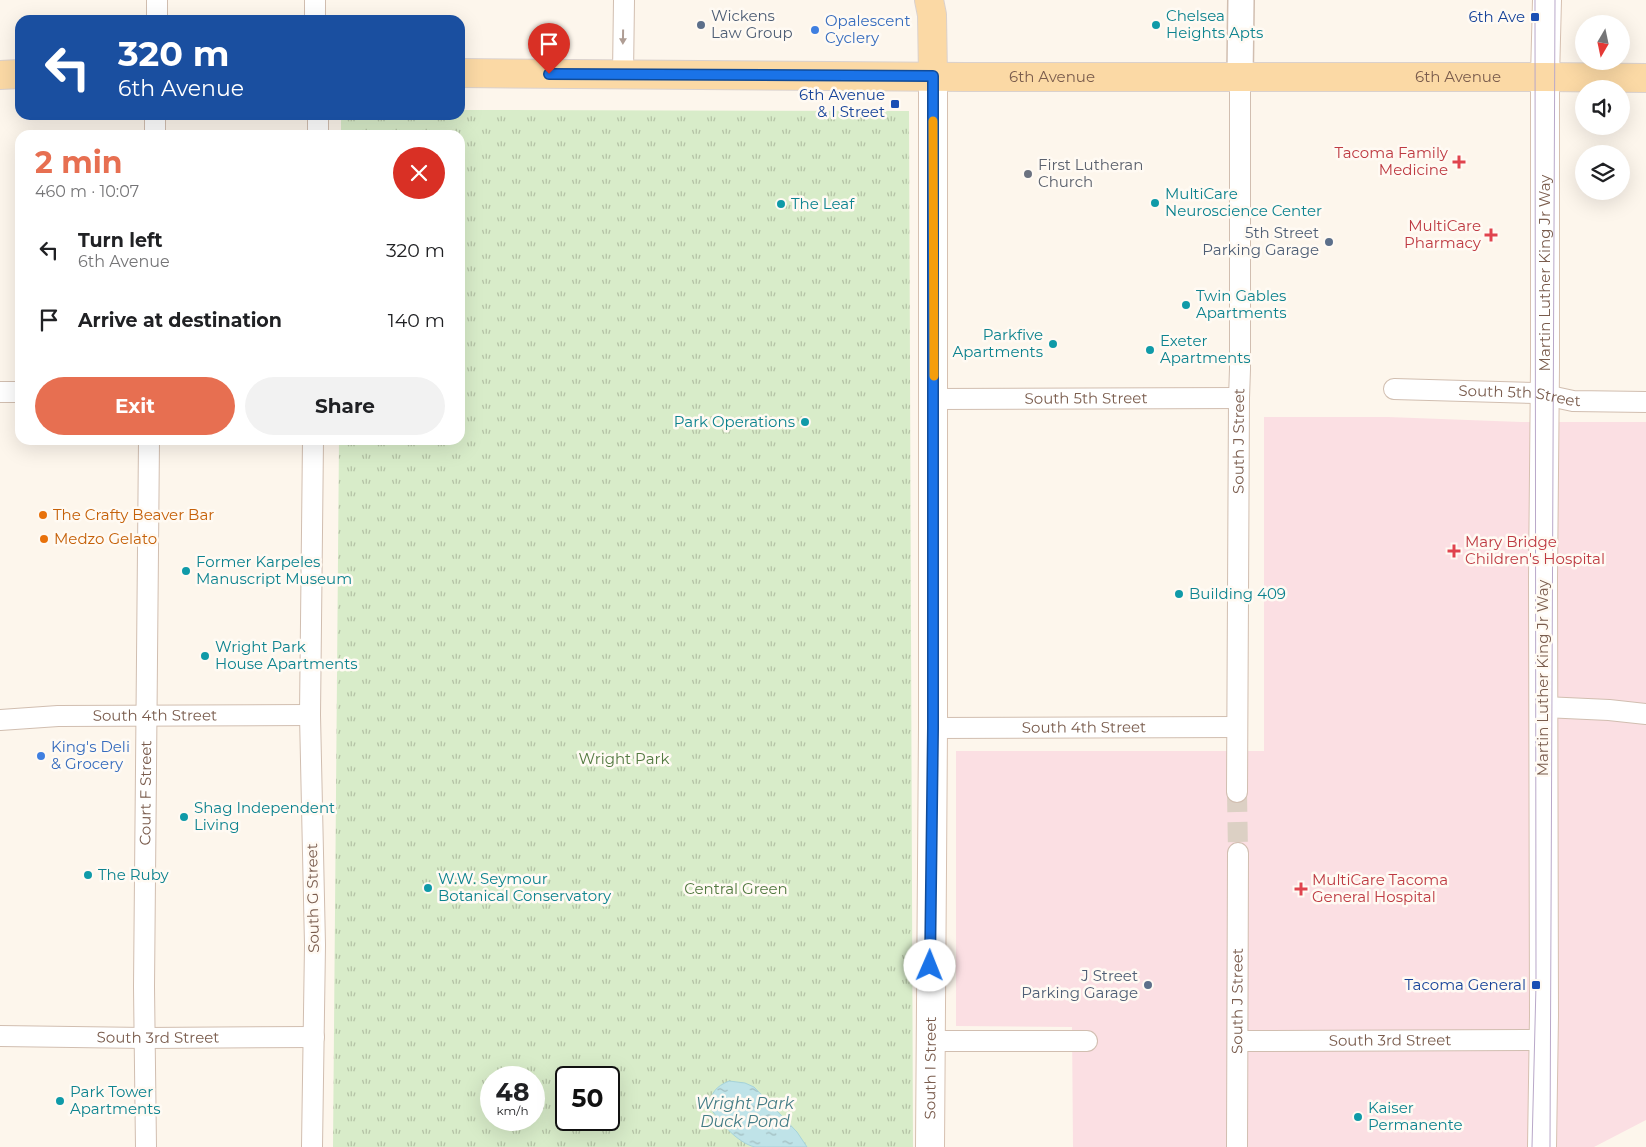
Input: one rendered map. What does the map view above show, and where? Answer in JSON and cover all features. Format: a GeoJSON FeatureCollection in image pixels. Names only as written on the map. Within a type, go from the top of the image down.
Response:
{"type":"FeatureCollection","features":[{"type":"Feature","properties":{"kind":"main road","name":"South I Street"},"geometry":{"type":"LineString","coordinates":[[929,0],[932,15],[933,76],[934,399],[930,1147]]}},
{"type":"Feature","properties":{"kind":"main road","name":"Martin Luther King Jr Way"},"geometry":{"type":"LineString","coordinates":[[1542,1147],[1544,1040],[1545,77],[1547,0]]}},
{"type":"Feature","properties":{"kind":"main road","name":"6th Avenue"},"geometry":{"type":"LineString","coordinates":[[465,73],[1646,78]]}},
{"type":"Feature","properties":{"kind":"main road"},"geometry":{"type":"LineString","coordinates":[[0,75],[15,74]]}},
{"type":"Feature","properties":{"kind":"street"},"geometry":{"type":"LineString","coordinates":[[157,0],[157,15]]}},
{"type":"Feature","properties":{"kind":"street"},"geometry":{"type":"LineString","coordinates":[[315,0],[315,15]]}},
{"type":"Feature","properties":{"kind":"street"},"geometry":{"type":"LineString","coordinates":[[623,74],[624,0]]}},
{"type":"Feature","properties":{"kind":"street","name":"South J Street"},"geometry":{"type":"LineString","coordinates":[[1237,792],[1241,0]]}},
{"type":"Feature","properties":{"kind":"street","name":"South 5th Street"},"geometry":{"type":"LineString","coordinates":[[1394,389],[1536,393],[1573,401],[1646,402]]}},
{"type":"Feature","properties":{"kind":"street"},"geometry":{"type":"LineString","coordinates":[[0,392],[15,392]]}},
{"type":"Feature","properties":{"kind":"street","name":"South 5th Street"},"geometry":{"type":"LineString","coordinates":[[934,399],[1239,398]]}},
{"type":"Feature","properties":{"kind":"street","name":"Court F Street"},"geometry":{"type":"LineString","coordinates":[[146,1147],[144,977],[148,716],[149,445]]}},
{"type":"Feature","properties":{"kind":"street","name":"South G Street"},"geometry":{"type":"LineString","coordinates":[[312,1147],[315,945],[310,715],[313,445]]}},
{"type":"Feature","properties":{"kind":"street"},"geometry":{"type":"LineString","coordinates":[[1544,707],[1600,709],[1646,714]]}},
{"type":"Feature","properties":{"kind":"street","name":"South 4th Street"},"geometry":{"type":"LineString","coordinates":[[0,720],[58,716],[310,715]]}},
{"type":"Feature","properties":{"kind":"street","name":"South 4th Street"},"geometry":{"type":"LineString","coordinates":[[933,728],[1236,727]]}},
{"type":"Feature","properties":{"kind":"street","name":"South J Street"},"geometry":{"type":"LineString","coordinates":[[1237,1147],[1238,853]]}},
{"type":"Feature","properties":{"kind":"street","name":"South 3rd Street"},"geometry":{"type":"LineString","coordinates":[[0,1036],[145,1038],[314,1037]]}},
{"type":"Feature","properties":{"kind":"street","name":"South 3rd Street"},"geometry":{"type":"LineString","coordinates":[[1238,1041],[1544,1040]]}},
{"type":"Feature","properties":{"kind":"street"},"geometry":{"type":"LineString","coordinates":[[930,1041],[1087,1041]]}},
{"type":"Feature","properties":{"kind":"shaded area","name":"MultiCare Tacoma General Hospital"},"geometry":{"type":"Polygon","coordinates":[[[1264,417],[1388,417],[1521,422],[1646,422],[1646,1120],[1594,1147],[1073,1147],[1072,1027],[956,1026],[956,751],[1264,751],[1264,417]]]}},
{"type":"Feature","properties":{"kind":"green space","name":"Wright Park"},"geometry":{"type":"Polygon","coordinates":[[[465,110],[909,111],[913,1147],[333,1147],[339,445],[465,445],[465,130],[341,130],[341,120],[465,120],[465,110]]]}},
{"type":"Feature","properties":{"kind":"water","name":"Wright Park Duck Pond"},"geometry":{"type":"Polygon","coordinates":[[[729,1081],[745,1083],[754,1087],[797,1132],[807,1147],[755,1147],[748,1145],[735,1136],[717,1118],[709,1106],[715,1090],[720,1085],[729,1081]]]}},
{"type":"Feature","properties":{"kind":"tunnel"},"geometry":{"type":"LineString","coordinates":[[1237,792],[1238,853]]}},
{"type":"Feature","properties":{"kind":"tram line"},"geometry":{"type":"LineString","coordinates":[[1532,1147],[1536,985],[1535,0]]}},
{"type":"Feature","properties":{"kind":"tram line"},"geometry":{"type":"LineString","coordinates":[[1550,1147],[1555,0]]}},
{"type":"Feature","properties":{"kind":"slow traffic"},"geometry":{"type":"LineString","coordinates":[[933,121],[934,376]]}},
{"type":"Feature","properties":{"kind":"place","name":"6th Ave"},"geometry":{"type":"Point","coordinates":[1535,17]}},
{"type":"Feature","properties":{"kind":"place","name":"Wickens Law Group"},"geometry":{"type":"Point","coordinates":[701,25]}},
{"type":"Feature","properties":{"kind":"place","name":"Chelsea Heights Apts"},"geometry":{"type":"Point","coordinates":[1156,25]}},
{"type":"Feature","properties":{"kind":"place","name":"Opalescent Cyclery"},"geometry":{"type":"Point","coordinates":[815,30]}},
{"type":"Feature","properties":{"kind":"place","name":"6th Avenue & I Street"},"geometry":{"type":"Point","coordinates":[895,104]}},
{"type":"Feature","properties":{"kind":"place","name":"Tacoma Family Medicine"},"geometry":{"type":"Point","coordinates":[1459,162]}},
{"type":"Feature","properties":{"kind":"place","name":"First Lutheran Church"},"geometry":{"type":"Point","coordinates":[1028,174]}},
{"type":"Feature","properties":{"kind":"place","name":"MultiCare Neuroscience Center"},"geometry":{"type":"Point","coordinates":[1155,203]}},
{"type":"Feature","properties":{"kind":"place","name":"The Leaf"},"geometry":{"type":"Point","coordinates":[781,204]}},
{"type":"Feature","properties":{"kind":"place","name":"MultiCare Pharmacy"},"geometry":{"type":"Point","coordinates":[1491,235]}},
{"type":"Feature","properties":{"kind":"place","name":"5th Street Parking Garage"},"geometry":{"type":"Point","coordinates":[1329,242]}},
{"type":"Feature","properties":{"kind":"place","name":"Twin Gables Apartments"},"geometry":{"type":"Point","coordinates":[1186,305]}},
{"type":"Feature","properties":{"kind":"place","name":"Parkfive Apartments"},"geometry":{"type":"Point","coordinates":[1053,344]}},
{"type":"Feature","properties":{"kind":"place","name":"Exeter Apartments"},"geometry":{"type":"Point","coordinates":[1150,350]}},
{"type":"Feature","properties":{"kind":"place","name":"Park Operations"},"geometry":{"type":"Point","coordinates":[805,422]}},
{"type":"Feature","properties":{"kind":"place","name":"The Crafty Beaver Bar"},"geometry":{"type":"Point","coordinates":[43,515]}},
{"type":"Feature","properties":{"kind":"place","name":"Medzo Gelato"},"geometry":{"type":"Point","coordinates":[44,539]}},
{"type":"Feature","properties":{"kind":"place","name":"Mary Bridge Children's Hospital"},"geometry":{"type":"Point","coordinates":[1454,551]}},
{"type":"Feature","properties":{"kind":"place","name":"Former Karpeles Manuscript Museum"},"geometry":{"type":"Point","coordinates":[186,571]}},
{"type":"Feature","properties":{"kind":"place","name":"Building 409"},"geometry":{"type":"Point","coordinates":[1179,594]}},
{"type":"Feature","properties":{"kind":"place","name":"Wright Park House Apartments"},"geometry":{"type":"Point","coordinates":[205,656]}},
{"type":"Feature","properties":{"kind":"place","name":"King's Deli & Grocery"},"geometry":{"type":"Point","coordinates":[41,756]}},
{"type":"Feature","properties":{"kind":"place","name":"Shag Independent Living"},"geometry":{"type":"Point","coordinates":[184,817]}},
{"type":"Feature","properties":{"kind":"place","name":"The Ruby"},"geometry":{"type":"Point","coordinates":[88,875]}},
{"type":"Feature","properties":{"kind":"place","name":"W.W. Seymour Botanical Conservatory"},"geometry":{"type":"Point","coordinates":[428,888]}},
{"type":"Feature","properties":{"kind":"place","name":"MultiCare Tacoma General Hospital"},"geometry":{"type":"Point","coordinates":[1301,889]}},
{"type":"Feature","properties":{"kind":"place","name":"J Street Parking Garage"},"geometry":{"type":"Point","coordinates":[1148,985]}},
{"type":"Feature","properties":{"kind":"place","name":"Tacoma General"},"geometry":{"type":"Point","coordinates":[1536,985]}},
{"type":"Feature","properties":{"kind":"place","name":"Park Tower Apartments"},"geometry":{"type":"Point","coordinates":[60,1101]}},
{"type":"Feature","properties":{"kind":"place","name":"Kaiser Permanente"},"geometry":{"type":"Point","coordinates":[1358,1117]}},
{"type":"Feature","properties":{"kind":"route"},"geometry":{"type":"LineString","coordinates":[[549,74],[933,76],[933,728],[930,966]]}},
{"type":"Feature","properties":{"kind":"park label","name":"Central Green"},"geometry":{"type":"Point","coordinates":[736,889]}}]}
